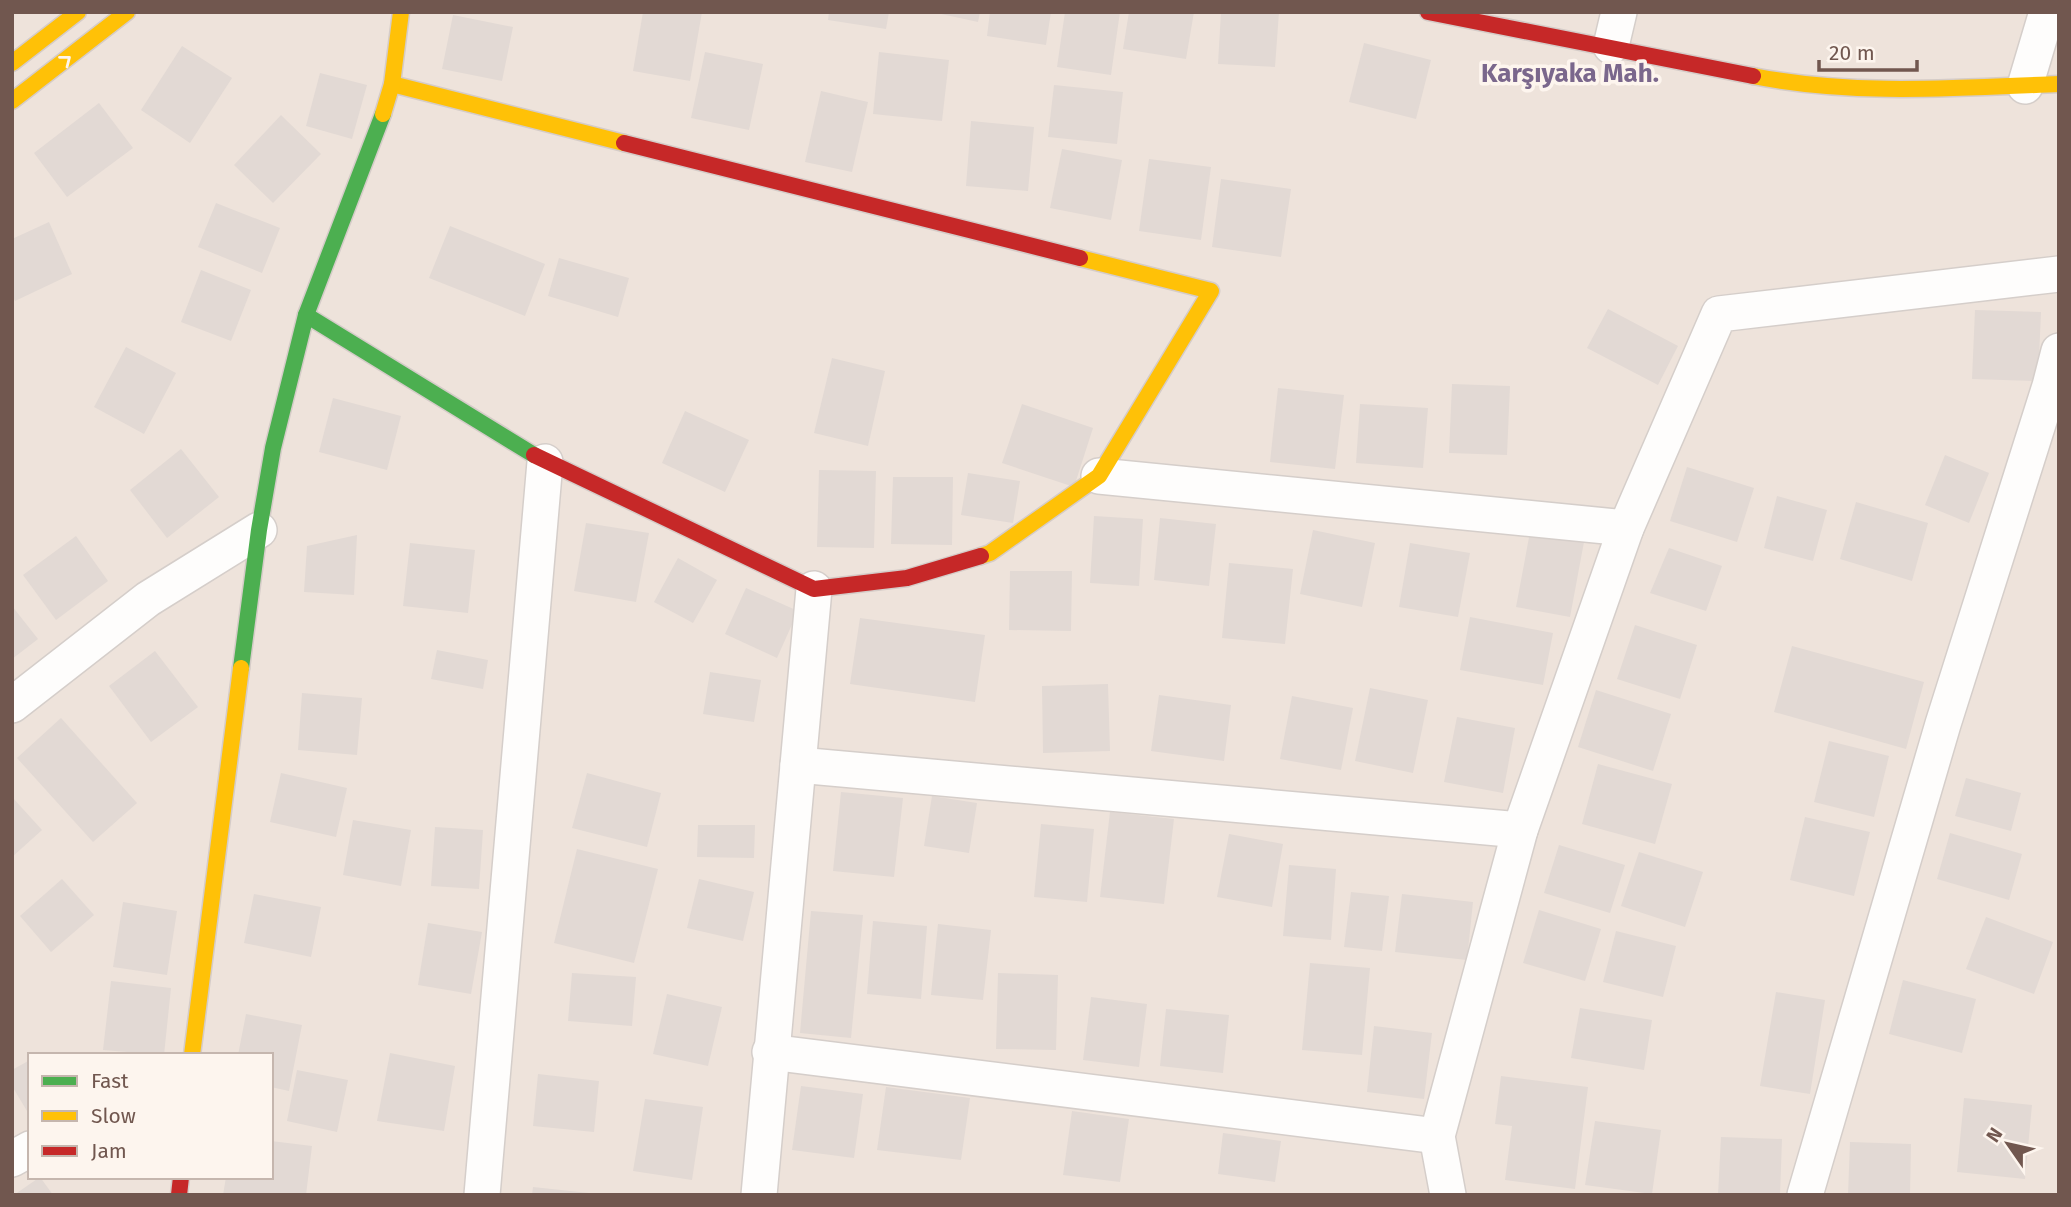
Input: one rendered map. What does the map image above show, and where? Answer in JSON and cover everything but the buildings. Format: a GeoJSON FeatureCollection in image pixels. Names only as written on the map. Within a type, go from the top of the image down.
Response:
{"type":"FeatureCollection","features":[{"type":"Feature","properties":{"kind":"street"},"geometry":{"type":"LineString","coordinates":[[12,63],[78,12]]}},
{"type":"Feature","properties":{"kind":"street"},"geometry":{"type":"LineString","coordinates":[[12,101],[127,12]]}},
{"type":"Feature","properties":{"kind":"street"},"geometry":{"type":"LineString","coordinates":[[192,1053],[259,530],[273,448],[306,316],[392,84],[401,12]]}},
{"type":"Feature","properties":{"kind":"street"},"geometry":{"type":"LineString","coordinates":[[1429,12],[1794,84],[1922,89],[2059,84]]}},
{"type":"Feature","properties":{"kind":"street"},"geometry":{"type":"LineString","coordinates":[[1611,46],[1619,12]]}},
{"type":"Feature","properties":{"kind":"street"},"geometry":{"type":"LineString","coordinates":[[2025,86],[2048,12]]}},
{"type":"Feature","properties":{"kind":"street"},"geometry":{"type":"LineString","coordinates":[[306,316],[545,462],[814,589],[907,578],[990,553],[1099,476],[1210,291],[392,84]]}},
{"type":"Feature","properties":{"kind":"street"},"geometry":{"type":"LineString","coordinates":[[1448,1195],[1437,1136],[1520,830],[1626,528],[1719,313],[2059,274]]}},
{"type":"Feature","properties":{"kind":"street"},"geometry":{"type":"LineString","coordinates":[[1805,1195],[1944,724],[2059,351]]}},
{"type":"Feature","properties":{"kind":"street"},"geometry":{"type":"LineString","coordinates":[[482,1195],[545,462]]}},
{"type":"Feature","properties":{"kind":"street"},"geometry":{"type":"LineString","coordinates":[[1099,476],[1626,528]]}},
{"type":"Feature","properties":{"kind":"street"},"geometry":{"type":"LineString","coordinates":[[12,705],[148,598],[259,530]]}},
{"type":"Feature","properties":{"kind":"street"},"geometry":{"type":"LineString","coordinates":[[759,1195],[814,589]]}},
{"type":"Feature","properties":{"kind":"street"},"geometry":{"type":"LineString","coordinates":[[798,765],[1520,830]]}},
{"type":"Feature","properties":{"kind":"street"},"geometry":{"type":"LineString","coordinates":[[770,1052],[1437,1136]]}},
{"type":"Feature","properties":{"kind":"street"},"geometry":{"type":"LineString","coordinates":[[12,1159],[28,1150]]}},
{"type":"Feature","properties":{"kind":"shaded area"},"geometry":{"type":"Polygon","coordinates":[[[12,12],[2059,12],[2059,1195],[12,1195],[12,12]]]}},
{"type":"Feature","properties":{"kind":"traffic: fast"},"geometry":{"type":"LineString","coordinates":[[241,668],[273,448],[306,315],[383,114]]}},
{"type":"Feature","properties":{"kind":"traffic: fast"},"geometry":{"type":"LineString","coordinates":[[306,315],[534,455]]}},
{"type":"Feature","properties":{"kind":"traffic: slow"},"geometry":{"type":"LineString","coordinates":[[12,63],[78,12]]}},
{"type":"Feature","properties":{"kind":"traffic: slow"},"geometry":{"type":"LineString","coordinates":[[12,101],[127,12]]}},
{"type":"Feature","properties":{"kind":"traffic: slow"},"geometry":{"type":"LineString","coordinates":[[383,114],[392,84],[401,12]]}},
{"type":"Feature","properties":{"kind":"traffic: slow"},"geometry":{"type":"LineString","coordinates":[[1753,76],[1829,86],[1905,89],[2059,84]]}},
{"type":"Feature","properties":{"kind":"traffic: slow"},"geometry":{"type":"LineString","coordinates":[[392,84],[624,143]]}},
{"type":"Feature","properties":{"kind":"traffic: slow"},"geometry":{"type":"LineString","coordinates":[[981,556],[990,553],[1099,476],[1211,291],[1080,258]]}},
{"type":"Feature","properties":{"kind":"traffic: slow"},"geometry":{"type":"LineString","coordinates":[[192,1053],[241,668]]}},
{"type":"Feature","properties":{"kind":"traffic: jam"},"geometry":{"type":"LineString","coordinates":[[1428,12],[1753,76]]}},
{"type":"Feature","properties":{"kind":"traffic: jam"},"geometry":{"type":"LineString","coordinates":[[624,143],[1080,258]]}},
{"type":"Feature","properties":{"kind":"traffic: jam"},"geometry":{"type":"LineString","coordinates":[[534,455],[814,589],[907,578],[981,556]]}},
{"type":"Feature","properties":{"kind":"traffic: jam"},"geometry":{"type":"LineString","coordinates":[[179,1195],[181,1179]]}},
{"type":"Feature","properties":{"kind":"district","name":"Karşıyaka Mah."},"geometry":{"type":"Point","coordinates":[1570,73]}}]}
